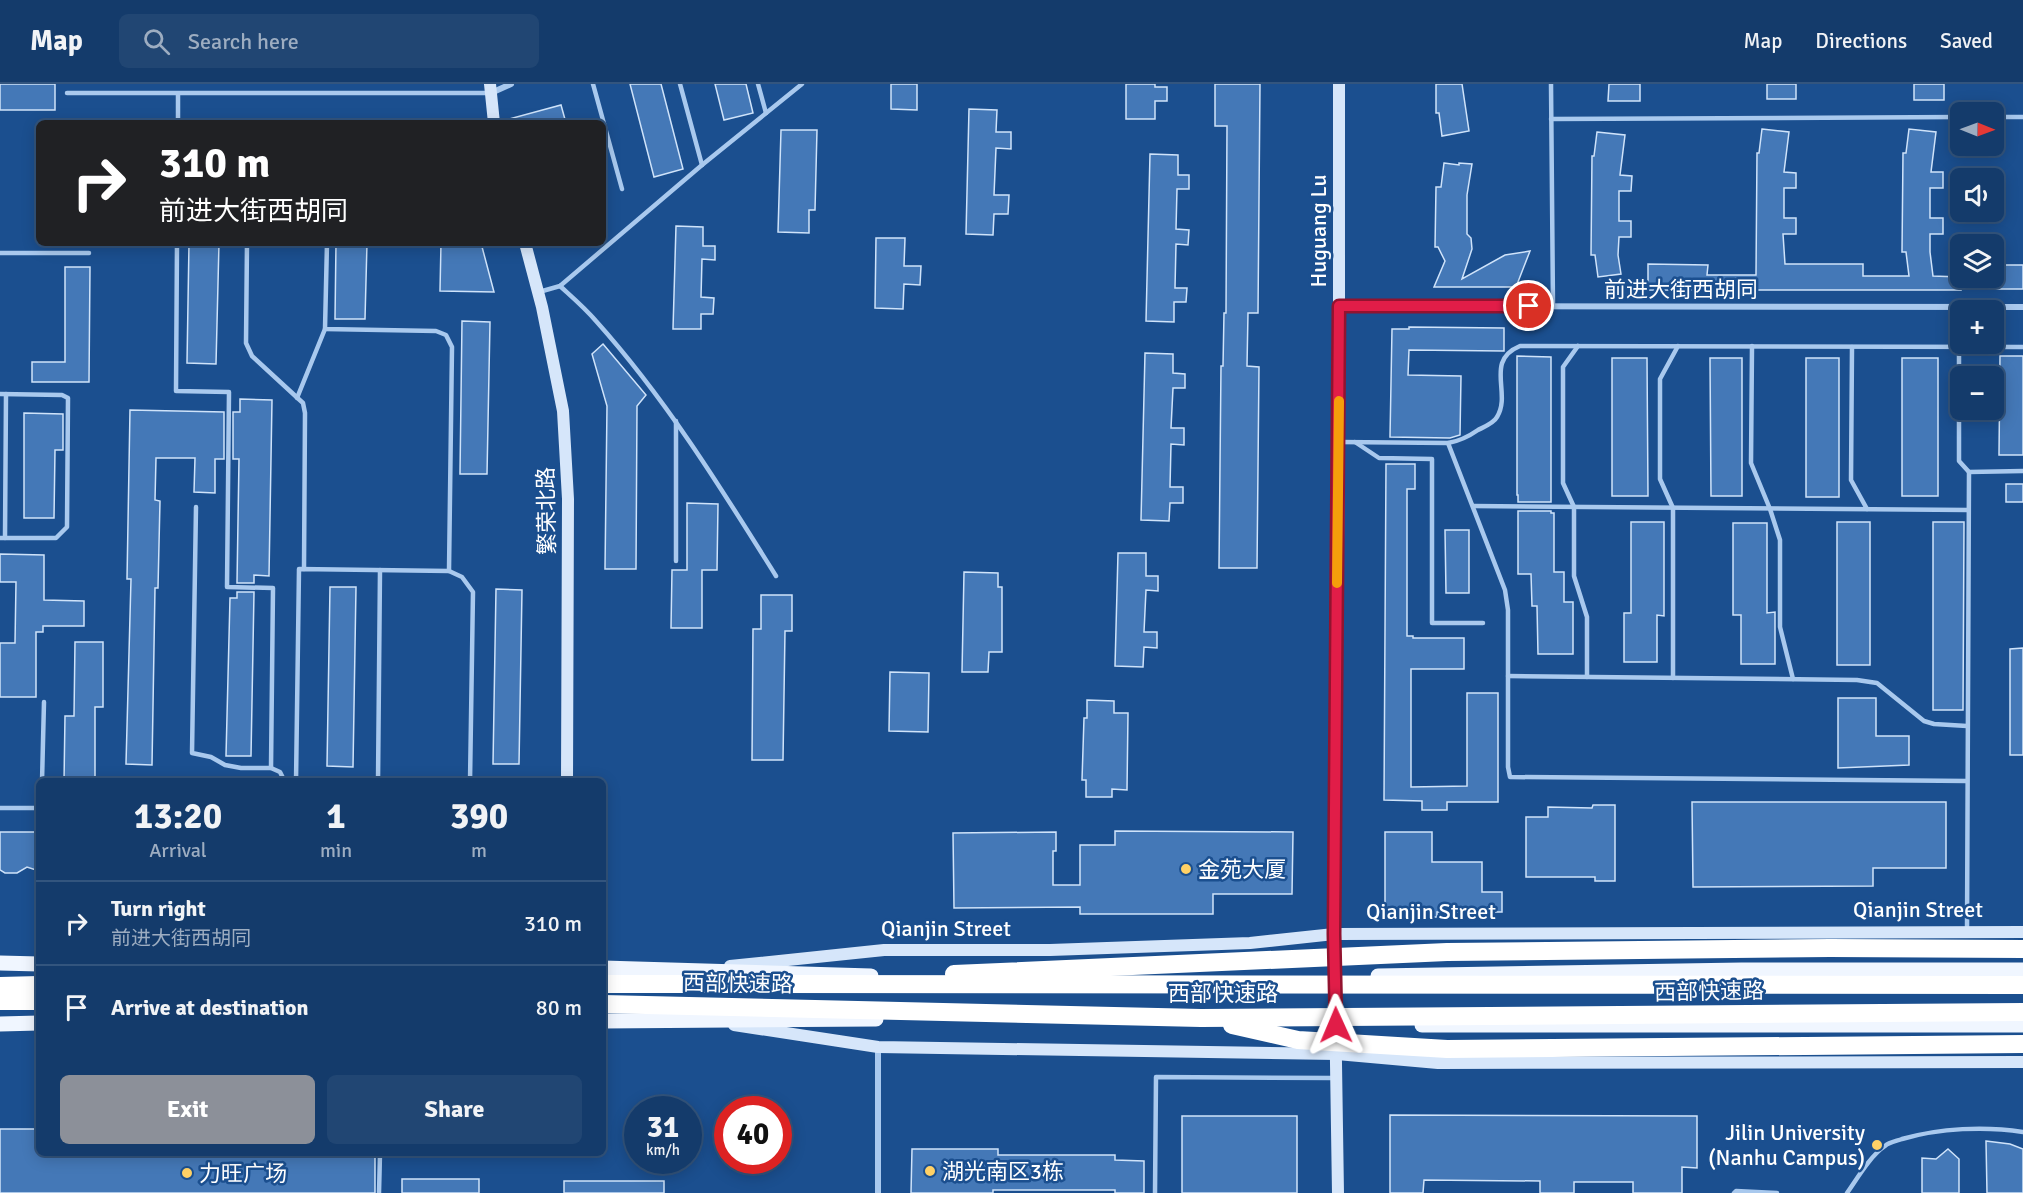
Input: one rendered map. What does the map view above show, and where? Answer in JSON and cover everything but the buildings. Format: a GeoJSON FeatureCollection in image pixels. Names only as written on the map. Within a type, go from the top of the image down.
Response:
{"type":"FeatureCollection","features":[{"type":"Feature","properties":{"kind":"highway"},"geometry":{"type":"LineString","coordinates":[[820,984],[988,971],[1447,952],[1830,948],[2023,949]]}},
{"type":"Feature","properties":{"kind":"highway","name":"西部快速路"},"geometry":{"type":"LineString","coordinates":[[606,984],[2023,985]]}},
{"type":"Feature","properties":{"kind":"highway"},"geometry":{"type":"LineString","coordinates":[[0,986],[36,985]]}},
{"type":"Feature","properties":{"kind":"highway"},"geometry":{"type":"LineString","coordinates":[[0,1001],[36,1001]]}},
{"type":"Feature","properties":{"kind":"highway","name":"西部快速路"},"geometry":{"type":"LineString","coordinates":[[606,1004],[1201,1018],[2023,1012]]}},
{"type":"Feature","properties":{"kind":"highway"},"geometry":{"type":"LineString","coordinates":[[1201,1018],[1298,1040],[1447,1049],[2023,1044]]}},
{"type":"Feature","properties":{"kind":"main road","name":"Huguang Lu"},"geometry":{"type":"LineString","coordinates":[[1338,1193],[1334,934],[1339,442],[1339,84]]}},
{"type":"Feature","properties":{"kind":"main road"},"geometry":{"type":"LineString","coordinates":[[490,88],[494,120]]}},
{"type":"Feature","properties":{"kind":"main road","name":"繁荣北路"},"geometry":{"type":"LineString","coordinates":[[526,246],[563,411],[568,499],[567,778]]}},
{"type":"Feature","properties":{"kind":"main road","name":"Qianjin Street"},"geometry":{"type":"LineString","coordinates":[[698,970],[884,950],[1050,950],[1250,943],[1334,934],[2023,932]]}},
{"type":"Feature","properties":{"kind":"main road"},"geometry":{"type":"LineString","coordinates":[[0,963],[36,964]]}},
{"type":"Feature","properties":{"kind":"main road","name":"Qianjin Street"},"geometry":{"type":"LineString","coordinates":[[606,968],[1030,978],[1742,970],[2023,970]]}},
{"type":"Feature","properties":{"kind":"main road"},"geometry":{"type":"LineString","coordinates":[[606,1021],[891,1019],[1336,1025],[2023,1025]]}},
{"type":"Feature","properties":{"kind":"main road"},"geometry":{"type":"LineString","coordinates":[[700,1020],[878,1047],[1336,1054],[1438,1062],[2023,1062]]}},
{"type":"Feature","properties":{"kind":"main road"},"geometry":{"type":"LineString","coordinates":[[0,1024],[36,1023]]}},
{"type":"Feature","properties":{"kind":"street"},"geometry":{"type":"LineString","coordinates":[[490,88],[511,84]]}},
{"type":"Feature","properties":{"kind":"street","name":"前进大街西胡同"},"geometry":{"type":"LineString","coordinates":[[1339,306],[2023,307]]}},
{"type":"Feature","properties":{"kind":"street"},"geometry":{"type":"LineString","coordinates":[[878,1047],[878,1193]]}},
{"type":"Feature","properties":{"kind":"lane"},"geometry":{"type":"LineString","coordinates":[[593,84],[603,120]]}},
{"type":"Feature","properties":{"kind":"lane"},"geometry":{"type":"LineString","coordinates":[[680,84],[702,165]]}},
{"type":"Feature","properties":{"kind":"lane"},"geometry":{"type":"LineString","coordinates":[[758,84],[766,113]]}},
{"type":"Feature","properties":{"kind":"lane"},"geometry":{"type":"LineString","coordinates":[[538,292],[560,286],[702,165],[802,84]]}},
{"type":"Feature","properties":{"kind":"lane"},"geometry":{"type":"LineString","coordinates":[[1551,84],[1553,306]]}},
{"type":"Feature","properties":{"kind":"lane"},"geometry":{"type":"LineString","coordinates":[[67,93],[178,94],[490,88]]}},
{"type":"Feature","properties":{"kind":"lane"},"geometry":{"type":"LineString","coordinates":[[178,94],[178,120]]}},
{"type":"Feature","properties":{"kind":"lane"},"geometry":{"type":"LineString","coordinates":[[1551,119],[1950,117]]}},
{"type":"Feature","properties":{"kind":"lane"},"geometry":{"type":"LineString","coordinates":[[2004,117],[2023,117]]}},
{"type":"Feature","properties":{"kind":"lane"},"geometry":{"type":"LineString","coordinates":[[606,131],[622,189]]}},
{"type":"Feature","properties":{"kind":"lane"},"geometry":{"type":"LineString","coordinates":[[177,246],[176,391],[229,392],[227,587],[273,588],[271,768]]}},
{"type":"Feature","properties":{"kind":"lane"},"geometry":{"type":"LineString","coordinates":[[247,246],[246,343],[252,356],[303,402],[305,413],[304,569]]}},
{"type":"Feature","properties":{"kind":"lane"},"geometry":{"type":"LineString","coordinates":[[297,398],[325,329],[327,246]]}},
{"type":"Feature","properties":{"kind":"lane"},"geometry":{"type":"LineString","coordinates":[[0,253],[89,253]]}},
{"type":"Feature","properties":{"kind":"lane"},"geometry":{"type":"LineString","coordinates":[[560,286],[595,319],[676,421],[776,576]]}},
{"type":"Feature","properties":{"kind":"lane"},"geometry":{"type":"LineString","coordinates":[[325,329],[436,331],[446,335],[452,347],[450,571]]}},
{"type":"Feature","properties":{"kind":"lane"},"geometry":{"type":"LineString","coordinates":[[1339,442],[1448,443],[1460,441],[1496,420],[1501,410],[1502,363],[1508,351],[1520,346],[1950,347]]}},
{"type":"Feature","properties":{"kind":"lane"},"geometry":{"type":"LineString","coordinates":[[1578,346],[1563,367],[1563,483],[1574,507],[1574,576],[1587,617],[1587,677]]}},
{"type":"Feature","properties":{"kind":"lane"},"geometry":{"type":"LineString","coordinates":[[1673,678],[1673,508],[1660,479],[1660,380],[1678,346]]}},
{"type":"Feature","properties":{"kind":"lane"},"geometry":{"type":"LineString","coordinates":[[1752,346],[1751,463],[1780,540],[1780,627],[1793,679]]}},
{"type":"Feature","properties":{"kind":"lane"},"geometry":{"type":"LineString","coordinates":[[1852,347],[1851,480],[1867,509]]}},
{"type":"Feature","properties":{"kind":"lane"},"geometry":{"type":"LineString","coordinates":[[2004,347],[2023,347]]}},
{"type":"Feature","properties":{"kind":"lane"},"geometry":{"type":"LineString","coordinates":[[1959,354],[1959,461],[1969,472],[1967,931]]}},
{"type":"Feature","properties":{"kind":"lane"},"geometry":{"type":"LineString","coordinates":[[3,394],[63,395],[68,398],[67,527],[56,538],[2,538],[3,394]]}},
{"type":"Feature","properties":{"kind":"lane"},"geometry":{"type":"LineString","coordinates":[[676,421],[676,561]]}},
{"type":"Feature","properties":{"kind":"lane"},"geometry":{"type":"LineString","coordinates":[[1355,442],[1379,458],[1432,459],[1432,622],[1483,623]]}},
{"type":"Feature","properties":{"kind":"lane"},"geometry":{"type":"LineString","coordinates":[[1448,443],[1505,590],[1508,610],[1508,767],[1510,777],[1967,781]]}},
{"type":"Feature","properties":{"kind":"lane"},"geometry":{"type":"LineString","coordinates":[[1969,472],[2023,471]]}},
{"type":"Feature","properties":{"kind":"lane"},"geometry":{"type":"LineString","coordinates":[[1473,506],[1968,510]]}},
{"type":"Feature","properties":{"kind":"lane"},"geometry":{"type":"LineString","coordinates":[[195,507],[192,753],[211,757],[225,765],[242,768],[271,768],[280,772],[283,778]]}},
{"type":"Feature","properties":{"kind":"lane"},"geometry":{"type":"LineString","coordinates":[[296,778],[298,569],[304,569],[450,571],[462,577],[473,592],[470,778]]}},
{"type":"Feature","properties":{"kind":"lane"},"geometry":{"type":"LineString","coordinates":[[378,778],[380,570]]}},
{"type":"Feature","properties":{"kind":"lane"},"geometry":{"type":"LineString","coordinates":[[1508,676],[1857,680],[1877,683],[1924,720],[1934,724],[1967,726]]}},
{"type":"Feature","properties":{"kind":"lane"},"geometry":{"type":"LineString","coordinates":[[42,778],[44,702]]}},
{"type":"Feature","properties":{"kind":"lane"},"geometry":{"type":"LineString","coordinates":[[0,808],[36,808]]}},
{"type":"Feature","properties":{"kind":"lane"},"geometry":{"type":"LineString","coordinates":[[1155,1193],[1156,1077],[1337,1078]]}},
{"type":"Feature","properties":{"kind":"lane"},"geometry":{"type":"LineString","coordinates":[[1846,1193],[1885,1145],[1911,1137],[1961,1129],[1991,1128],[2023,1132]]}},
{"type":"Feature","properties":{"kind":"lane"},"geometry":{"type":"LineString","coordinates":[[379,1193],[380,1156]]}},
{"type":"Feature","properties":{"kind":"lane"},"geometry":{"type":"LineString","coordinates":[[1734,1193],[1736,1191],[1777,1193]]}},
{"type":"Feature","properties":{"kind":"slow traffic"},"geometry":{"type":"LineString","coordinates":[[1337,583],[1339,401]]}},
{"type":"Feature","properties":{"kind":"place","name":"金苑大厦"},"geometry":{"type":"Point","coordinates":[1186,869]}},
{"type":"Feature","properties":{"kind":"place","name":"Jilin University (Nanhu Campus)"},"geometry":{"type":"Point","coordinates":[1877,1145]}},
{"type":"Feature","properties":{"kind":"place","name":"湖光南区3栋"},"geometry":{"type":"Point","coordinates":[930,1171]}},
{"type":"Feature","properties":{"kind":"place","name":"力旺广场"},"geometry":{"type":"Point","coordinates":[187,1173]}},
{"type":"Feature","properties":{"kind":"route"},"geometry":{"type":"LineString","coordinates":[[1336,1025],[1334,934],[1339,306],[1529,306]]}}]}
